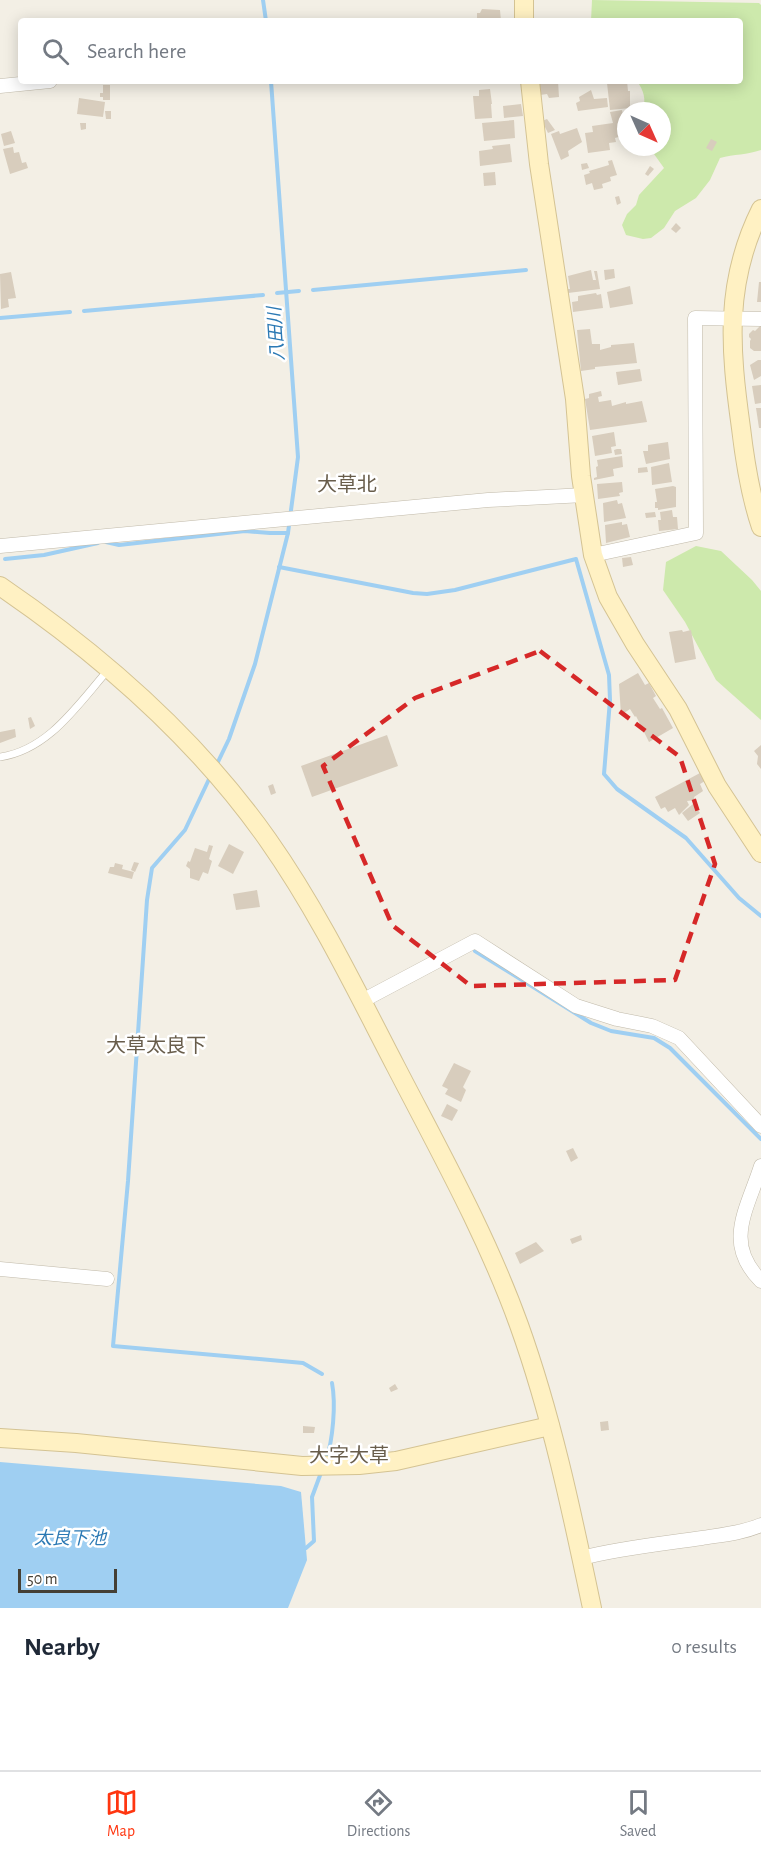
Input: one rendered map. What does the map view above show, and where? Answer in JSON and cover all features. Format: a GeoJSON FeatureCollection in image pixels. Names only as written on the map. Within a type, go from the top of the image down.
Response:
{"type":"FeatureCollection","features":[{"type":"Feature","properties":{"kind":"street"},"geometry":{"type":"LineString","coordinates":[[524,0],[524,18]]}},
{"type":"Feature","properties":{"kind":"street"},"geometry":{"type":"LineString","coordinates":[[0,86],[20,84]]}},
{"type":"Feature","properties":{"kind":"street"},"geometry":{"type":"LineString","coordinates":[[530,84],[539,164],[575,399],[593,555],[608,597],[634,644],[678,709],[717,786],[761,853]]}},
{"type":"Feature","properties":{"kind":"street"},"geometry":{"type":"LineString","coordinates":[[761,209],[746,243],[738,271],[731,319],[733,375],[752,497],[761,527]]}},
{"type":"Feature","properties":{"kind":"street"},"geometry":{"type":"LineString","coordinates":[[593,555],[696,532],[695,318],[761,319]]}},
{"type":"Feature","properties":{"kind":"street"},"geometry":{"type":"LineString","coordinates":[[0,546],[488,500],[585,495]]}},
{"type":"Feature","properties":{"kind":"street"},"geometry":{"type":"LineString","coordinates":[[0,586],[54,623],[137,693],[204,761],[268,840],[330,940],[478,1226],[519,1325],[550,1426],[592,1608]]}},
{"type":"Feature","properties":{"kind":"street"},"geometry":{"type":"LineString","coordinates":[[362,1001],[475,941],[576,1006],[617,1019],[652,1026],[679,1038],[761,1126]]}},
{"type":"Feature","properties":{"kind":"street"},"geometry":{"type":"LineString","coordinates":[[761,1166],[740,1229],[741,1250],[752,1272],[761,1281]]}},
{"type":"Feature","properties":{"kind":"street"},"geometry":{"type":"LineString","coordinates":[[0,1269],[107,1279]]}},
{"type":"Feature","properties":{"kind":"street"},"geometry":{"type":"LineString","coordinates":[[0,1438],[76,1443],[302,1466],[396,1461],[550,1426]]}},
{"type":"Feature","properties":{"kind":"street"},"geometry":{"type":"LineString","coordinates":[[581,1558],[752,1529],[761,1525]]}},
{"type":"Feature","properties":{"kind":"lane"},"geometry":{"type":"LineString","coordinates":[[0,757],[13,755],[30,748],[55,730],[109,669]]}},
{"type":"Feature","properties":{"kind":"highlighted area"},"geometry":{"type":"Polygon","coordinates":[[[540,651],[680,757],[715,864],[675,980],[471,986],[392,925],[323,766],[415,698],[540,651]]]}},
{"type":"Feature","properties":{"kind":"green space"},"geometry":{"type":"Polygon","coordinates":[[[592,0],[759,3],[761,5],[761,150],[720,158],[710,180],[696,198],[675,211],[664,228],[651,238],[643,239],[626,235],[622,225],[627,214],[636,205],[639,195],[664,168],[655,156],[671,156],[671,102],[644,102],[644,95],[639,84],[743,84],[743,18],[591,18],[592,0]]]}},
{"type":"Feature","properties":{"kind":"green space"},"geometry":{"type":"Polygon","coordinates":[[[696,546],[721,551],[761,591],[761,720],[716,680],[685,622],[663,590],[666,562],[696,546]]]}},
{"type":"Feature","properties":{"kind":"water","name":"太良下池"},"geometry":{"type":"Polygon","coordinates":[[[0,1462],[281,1486],[301,1492],[307,1560],[288,1608],[0,1608],[0,1462]]]}},
{"type":"Feature","properties":{"kind":"building"},"geometry":{"type":"Polygon","coordinates":[[[482,9],[500,10],[501,18],[477,18],[477,13],[480,13],[482,9]]]}},
{"type":"Feature","properties":{"kind":"building"},"geometry":{"type":"Polygon","coordinates":[[[558,84],[559,97],[549,98],[547,94],[540,95],[538,85],[558,84]]]}},
{"type":"Feature","properties":{"kind":"building"},"geometry":{"type":"Polygon","coordinates":[[[607,84],[627,84],[630,102],[617,102],[617,109],[610,110],[607,84]]]}},
{"type":"Feature","properties":{"kind":"building"},"geometry":{"type":"Polygon","coordinates":[[[103,85],[110,85],[110,100],[103,100],[103,97],[100,97],[100,93],[103,93],[103,85]]]}},
{"type":"Feature","properties":{"kind":"building"},"geometry":{"type":"Polygon","coordinates":[[[490,89],[492,118],[475,119],[473,96],[479,96],[479,90],[490,89]]]}},
{"type":"Feature","properties":{"kind":"building"},"geometry":{"type":"Polygon","coordinates":[[[591,90],[594,99],[607,98],[608,107],[578,111],[576,103],[580,101],[579,97],[591,90]]]}},
{"type":"Feature","properties":{"kind":"building"},"geometry":{"type":"Polygon","coordinates":[[[79,98],[105,102],[103,117],[77,114],[79,98]]]}},
{"type":"Feature","properties":{"kind":"building"},"geometry":{"type":"Polygon","coordinates":[[[521,104],[523,116],[504,118],[503,106],[521,104]]]}},
{"type":"Feature","properties":{"kind":"building"},"geometry":{"type":"Polygon","coordinates":[[[105,111],[111,111],[111,119],[106,119],[105,111]]]}},
{"type":"Feature","properties":{"kind":"building"},"geometry":{"type":"Polygon","coordinates":[[[617,111],[616,142],[609,143],[610,150],[588,153],[585,133],[593,132],[592,126],[613,123],[610,112],[617,111]]]}},
{"type":"Feature","properties":{"kind":"building"},"geometry":{"type":"Polygon","coordinates":[[[547,119],[555,130],[548,133],[542,121],[547,119]]]}},
{"type":"Feature","properties":{"kind":"building"},"geometry":{"type":"Polygon","coordinates":[[[514,120],[515,138],[484,141],[482,123],[514,120]]]}},
{"type":"Feature","properties":{"kind":"building"},"geometry":{"type":"Polygon","coordinates":[[[80,123],[86,123],[86,129],[81,130],[80,123]]]}},
{"type":"Feature","properties":{"kind":"building"},"geometry":{"type":"Polygon","coordinates":[[[577,128],[582,142],[568,151],[569,156],[561,160],[551,134],[559,131],[560,134],[577,128]]]}},
{"type":"Feature","properties":{"kind":"building"},"geometry":{"type":"Polygon","coordinates":[[[11,131],[15,143],[4,146],[1,134],[11,131]]]}},
{"type":"Feature","properties":{"kind":"building"},"geometry":{"type":"Polygon","coordinates":[[[711,139],[717,142],[712,151],[706,148],[711,139]]]}},
{"type":"Feature","properties":{"kind":"building"},"geometry":{"type":"Polygon","coordinates":[[[510,144],[512,162],[480,166],[479,151],[493,149],[492,146],[510,144]]]}},
{"type":"Feature","properties":{"kind":"building"},"geometry":{"type":"Polygon","coordinates":[[[13,147],[14,153],[19,152],[22,163],[26,162],[28,168],[10,174],[3,149],[13,147]]]}},
{"type":"Feature","properties":{"kind":"building"},"geometry":{"type":"Polygon","coordinates":[[[612,160],[617,175],[610,177],[611,181],[602,184],[603,188],[594,190],[592,183],[586,185],[584,175],[590,173],[589,171],[609,165],[608,161],[612,160]]]}},
{"type":"Feature","properties":{"kind":"building"},"geometry":{"type":"Polygon","coordinates":[[[587,163],[589,168],[582,170],[581,164],[587,163]]]}},
{"type":"Feature","properties":{"kind":"building"},"geometry":{"type":"Polygon","coordinates":[[[650,166],[654,169],[648,176],[645,174],[650,166]]]}},
{"type":"Feature","properties":{"kind":"building"},"geometry":{"type":"Polygon","coordinates":[[[495,172],[496,185],[484,186],[483,173],[495,172]]]}},
{"type":"Feature","properties":{"kind":"building"},"geometry":{"type":"Polygon","coordinates":[[[619,196],[621,203],[617,205],[615,197],[619,196]]]}},
{"type":"Feature","properties":{"kind":"building"},"geometry":{"type":"Polygon","coordinates":[[[676,223],[681,228],[676,233],[671,229],[676,223]]]}},
{"type":"Feature","properties":{"kind":"building"},"geometry":{"type":"Polygon","coordinates":[[[614,269],[615,278],[605,280],[604,270],[614,269]]]}},
{"type":"Feature","properties":{"kind":"building"},"geometry":{"type":"Polygon","coordinates":[[[591,270],[593,280],[596,280],[594,271],[597,271],[600,289],[568,293],[570,289],[568,276],[591,270]]]}},
{"type":"Feature","properties":{"kind":"building"},"geometry":{"type":"Polygon","coordinates":[[[11,272],[16,298],[8,299],[9,307],[1,309],[0,274],[11,272]]]}},
{"type":"Feature","properties":{"kind":"building"},"geometry":{"type":"Polygon","coordinates":[[[759,282],[761,282],[761,302],[757,302],[759,282]]]}},
{"type":"Feature","properties":{"kind":"building"},"geometry":{"type":"Polygon","coordinates":[[[630,286],[633,304],[610,308],[607,292],[630,286]]]}},
{"type":"Feature","properties":{"kind":"building"},"geometry":{"type":"Polygon","coordinates":[[[601,294],[603,308],[573,312],[572,302],[578,301],[578,296],[601,294]]]}},
{"type":"Feature","properties":{"kind":"building"},"geometry":{"type":"Polygon","coordinates":[[[761,325],[761,351],[754,351],[750,348],[749,334],[761,325]]]}},
{"type":"Feature","properties":{"kind":"building"},"geometry":{"type":"Polygon","coordinates":[[[590,329],[592,344],[600,344],[600,350],[611,347],[611,345],[634,343],[637,363],[595,367],[595,369],[581,371],[577,330],[590,329]]]}},
{"type":"Feature","properties":{"kind":"building"},"geometry":{"type":"Polygon","coordinates":[[[761,360],[761,376],[754,380],[750,365],[761,360]]]}},
{"type":"Feature","properties":{"kind":"building"},"geometry":{"type":"Polygon","coordinates":[[[640,369],[642,381],[618,385],[616,372],[640,369]]]}},
{"type":"Feature","properties":{"kind":"building"},"geometry":{"type":"Polygon","coordinates":[[[761,385],[761,403],[755,404],[752,386],[761,385]]]}},
{"type":"Feature","properties":{"kind":"building"},"geometry":{"type":"Polygon","coordinates":[[[601,391],[602,396],[598,397],[599,402],[611,400],[612,406],[642,401],[647,422],[590,430],[585,399],[589,398],[589,394],[601,391]]]}},
{"type":"Feature","properties":{"kind":"building"},"geometry":{"type":"Polygon","coordinates":[[[756,408],[761,408],[761,428],[759,428],[756,408]]]}},
{"type":"Feature","properties":{"kind":"building"},"geometry":{"type":"Polygon","coordinates":[[[614,432],[616,446],[611,447],[612,453],[595,456],[592,436],[614,432]]]}},
{"type":"Feature","properties":{"kind":"building"},"geometry":{"type":"Polygon","coordinates":[[[668,442],[670,459],[646,464],[643,451],[648,451],[648,445],[668,442]]]}},
{"type":"Feature","properties":{"kind":"building"},"geometry":{"type":"Polygon","coordinates":[[[621,449],[622,454],[615,455],[614,450],[621,449]]]}},
{"type":"Feature","properties":{"kind":"building"},"geometry":{"type":"Polygon","coordinates":[[[622,456],[623,467],[613,469],[614,476],[594,480],[597,477],[597,460],[622,456]]]}},
{"type":"Feature","properties":{"kind":"building"},"geometry":{"type":"Polygon","coordinates":[[[669,463],[672,482],[652,485],[651,467],[669,463]]]}},
{"type":"Feature","properties":{"kind":"building"},"geometry":{"type":"Polygon","coordinates":[[[647,467],[648,472],[638,473],[638,468],[647,467]]]}},
{"type":"Feature","properties":{"kind":"building"},"geometry":{"type":"Polygon","coordinates":[[[622,482],[623,492],[619,493],[620,496],[598,499],[597,484],[622,482]]]}},
{"type":"Feature","properties":{"kind":"building"},"geometry":{"type":"Polygon","coordinates":[[[676,487],[676,507],[658,510],[655,508],[655,502],[657,502],[655,489],[676,487]]]}},
{"type":"Feature","properties":{"kind":"building"},"geometry":{"type":"Polygon","coordinates":[[[617,500],[618,504],[622,503],[626,518],[604,522],[603,503],[617,500]]]}},
{"type":"Feature","properties":{"kind":"building"},"geometry":{"type":"Polygon","coordinates":[[[672,510],[673,517],[677,517],[678,529],[659,531],[660,512],[672,510]]]}},
{"type":"Feature","properties":{"kind":"building"},"geometry":{"type":"Polygon","coordinates":[[[655,512],[656,517],[646,518],[645,513],[655,512]]]}},
{"type":"Feature","properties":{"kind":"building"},"geometry":{"type":"Polygon","coordinates":[[[622,522],[622,525],[627,524],[630,537],[606,543],[605,525],[622,522]]]}},
{"type":"Feature","properties":{"kind":"building"},"geometry":{"type":"Polygon","coordinates":[[[631,557],[633,565],[623,567],[622,558],[631,557]]]}},
{"type":"Feature","properties":{"kind":"building"},"geometry":{"type":"Polygon","coordinates":[[[682,630],[683,632],[691,630],[696,659],[675,663],[669,632],[682,630]]]}},
{"type":"Feature","properties":{"kind":"building"},"geometry":{"type":"Polygon","coordinates":[[[638,673],[645,685],[649,683],[656,696],[653,698],[660,709],[662,708],[673,728],[649,742],[630,709],[621,715],[619,684],[638,673]]]}},
{"type":"Feature","properties":{"kind":"building"},"geometry":{"type":"Polygon","coordinates":[[[31,717],[35,726],[30,729],[28,718],[31,717]]]}},
{"type":"Feature","properties":{"kind":"building"},"geometry":{"type":"Polygon","coordinates":[[[15,729],[16,737],[0,743],[0,732],[15,729]]]}},
{"type":"Feature","properties":{"kind":"building"},"geometry":{"type":"Polygon","coordinates":[[[387,735],[398,766],[312,797],[301,766],[387,735]]]}},
{"type":"Feature","properties":{"kind":"building"},"geometry":{"type":"Polygon","coordinates":[[[761,745],[761,769],[757,764],[758,756],[754,751],[761,745]]]}},
{"type":"Feature","properties":{"kind":"building"},"geometry":{"type":"Polygon","coordinates":[[[700,773],[705,781],[700,784],[703,791],[694,797],[695,800],[687,801],[689,805],[679,815],[675,808],[668,812],[665,807],[661,809],[655,797],[700,773]]]}},
{"type":"Feature","properties":{"kind":"building"},"geometry":{"type":"Polygon","coordinates":[[[273,784],[276,793],[271,795],[268,786],[273,784]]]}},
{"type":"Feature","properties":{"kind":"building"},"geometry":{"type":"Polygon","coordinates":[[[693,804],[700,813],[688,821],[682,813],[693,804]]]}},
{"type":"Feature","properties":{"kind":"building"},"geometry":{"type":"Polygon","coordinates":[[[229,844],[244,852],[233,874],[218,866],[229,844]]]}},
{"type":"Feature","properties":{"kind":"building"},"geometry":{"type":"Polygon","coordinates":[[[209,845],[213,846],[208,874],[203,872],[199,881],[190,878],[190,869],[186,866],[195,848],[207,852],[209,845]]]}},
{"type":"Feature","properties":{"kind":"building"},"geometry":{"type":"Polygon","coordinates":[[[134,862],[139,863],[135,872],[131,870],[134,862]]]}},
{"type":"Feature","properties":{"kind":"building"},"geometry":{"type":"Polygon","coordinates":[[[115,863],[123,865],[122,869],[134,872],[132,879],[108,873],[110,867],[114,867],[115,863]]]}},
{"type":"Feature","properties":{"kind":"building"},"geometry":{"type":"Polygon","coordinates":[[[257,890],[260,907],[236,910],[233,894],[257,890]]]}},
{"type":"Feature","properties":{"kind":"building"},"geometry":{"type":"Polygon","coordinates":[[[454,1063],[471,1071],[463,1087],[466,1090],[461,1102],[445,1094],[448,1089],[442,1086],[454,1063]]]}},
{"type":"Feature","properties":{"kind":"building"},"geometry":{"type":"Polygon","coordinates":[[[447,1104],[458,1110],[452,1121],[441,1116],[447,1104]]]}},
{"type":"Feature","properties":{"kind":"building"},"geometry":{"type":"Polygon","coordinates":[[[573,1148],[578,1158],[571,1162],[566,1151],[573,1148]]]}},
{"type":"Feature","properties":{"kind":"building"},"geometry":{"type":"Polygon","coordinates":[[[581,1235],[582,1240],[572,1244],[570,1239],[581,1235]]]}},
{"type":"Feature","properties":{"kind":"building"},"geometry":{"type":"Polygon","coordinates":[[[536,1242],[544,1251],[520,1264],[515,1253],[536,1242]]]}},
{"type":"Feature","properties":{"kind":"building"},"geometry":{"type":"Polygon","coordinates":[[[395,1384],[398,1389],[391,1392],[389,1388],[395,1384]]]}},
{"type":"Feature","properties":{"kind":"building"},"geometry":{"type":"Polygon","coordinates":[[[608,1421],[609,1430],[601,1431],[600,1422],[608,1421]]]}},
{"type":"Feature","properties":{"kind":"building"},"geometry":{"type":"Polygon","coordinates":[[[303,1426],[315,1427],[314,1433],[303,1433],[303,1426]]]}},
{"type":"Feature","properties":{"kind":"waterway","name":"八田川"},"geometry":{"type":"LineString","coordinates":[[263,0],[266,18]]}},
{"type":"Feature","properties":{"kind":"waterway","name":"八田川"},"geometry":{"type":"LineString","coordinates":[[216,766],[229,739],[255,664],[288,533],[298,457],[271,84]]}},
{"type":"Feature","properties":{"kind":"waterway"},"geometry":{"type":"LineString","coordinates":[[313,290],[526,270]]}},
{"type":"Feature","properties":{"kind":"waterway","name":"八田川"},"geometry":{"type":"LineString","coordinates":[[277,293],[299,291]]}},
{"type":"Feature","properties":{"kind":"waterway"},"geometry":{"type":"LineString","coordinates":[[84,311],[263,295]]}},
{"type":"Feature","properties":{"kind":"waterway"},"geometry":{"type":"LineString","coordinates":[[0,318],[70,312]]}},
{"type":"Feature","properties":{"kind":"waterway"},"geometry":{"type":"LineString","coordinates":[[106,542],[119,545],[245,531],[288,533]]}},
{"type":"Feature","properties":{"kind":"waterway"},"geometry":{"type":"LineString","coordinates":[[5,559],[44,555],[98,543]]}},
{"type":"Feature","properties":{"kind":"waterway"},"geometry":{"type":"LineString","coordinates":[[279,567],[427,594],[455,590],[576,559],[609,675],[610,700],[604,774],[617,789],[686,838],[739,898],[761,916]]}},
{"type":"Feature","properties":{"kind":"waterway"},"geometry":{"type":"LineString","coordinates":[[211,775],[185,830],[152,868],[147,900],[128,1181],[113,1346],[303,1363],[322,1374]]}},
{"type":"Feature","properties":{"kind":"waterway"},"geometry":{"type":"LineString","coordinates":[[475,951],[591,1023],[611,1031],[654,1038],[670,1048],[761,1139]]}},
{"type":"Feature","properties":{"kind":"waterway"},"geometry":{"type":"LineString","coordinates":[[326,1460],[333,1422],[332,1383]]}},
{"type":"Feature","properties":{"kind":"waterway"},"geometry":{"type":"LineString","coordinates":[[306,1548],[314,1541],[312,1497],[322,1470]]}},
{"type":"Feature","properties":{"kind":"district","name":"大草北"},"geometry":{"type":"Point","coordinates":[347,484]}},
{"type":"Feature","properties":{"kind":"district","name":"大草太良下"},"geometry":{"type":"Point","coordinates":[156,1045]}},
{"type":"Feature","properties":{"kind":"district","name":"大字大草"},"geometry":{"type":"Point","coordinates":[349,1455]}}]}
